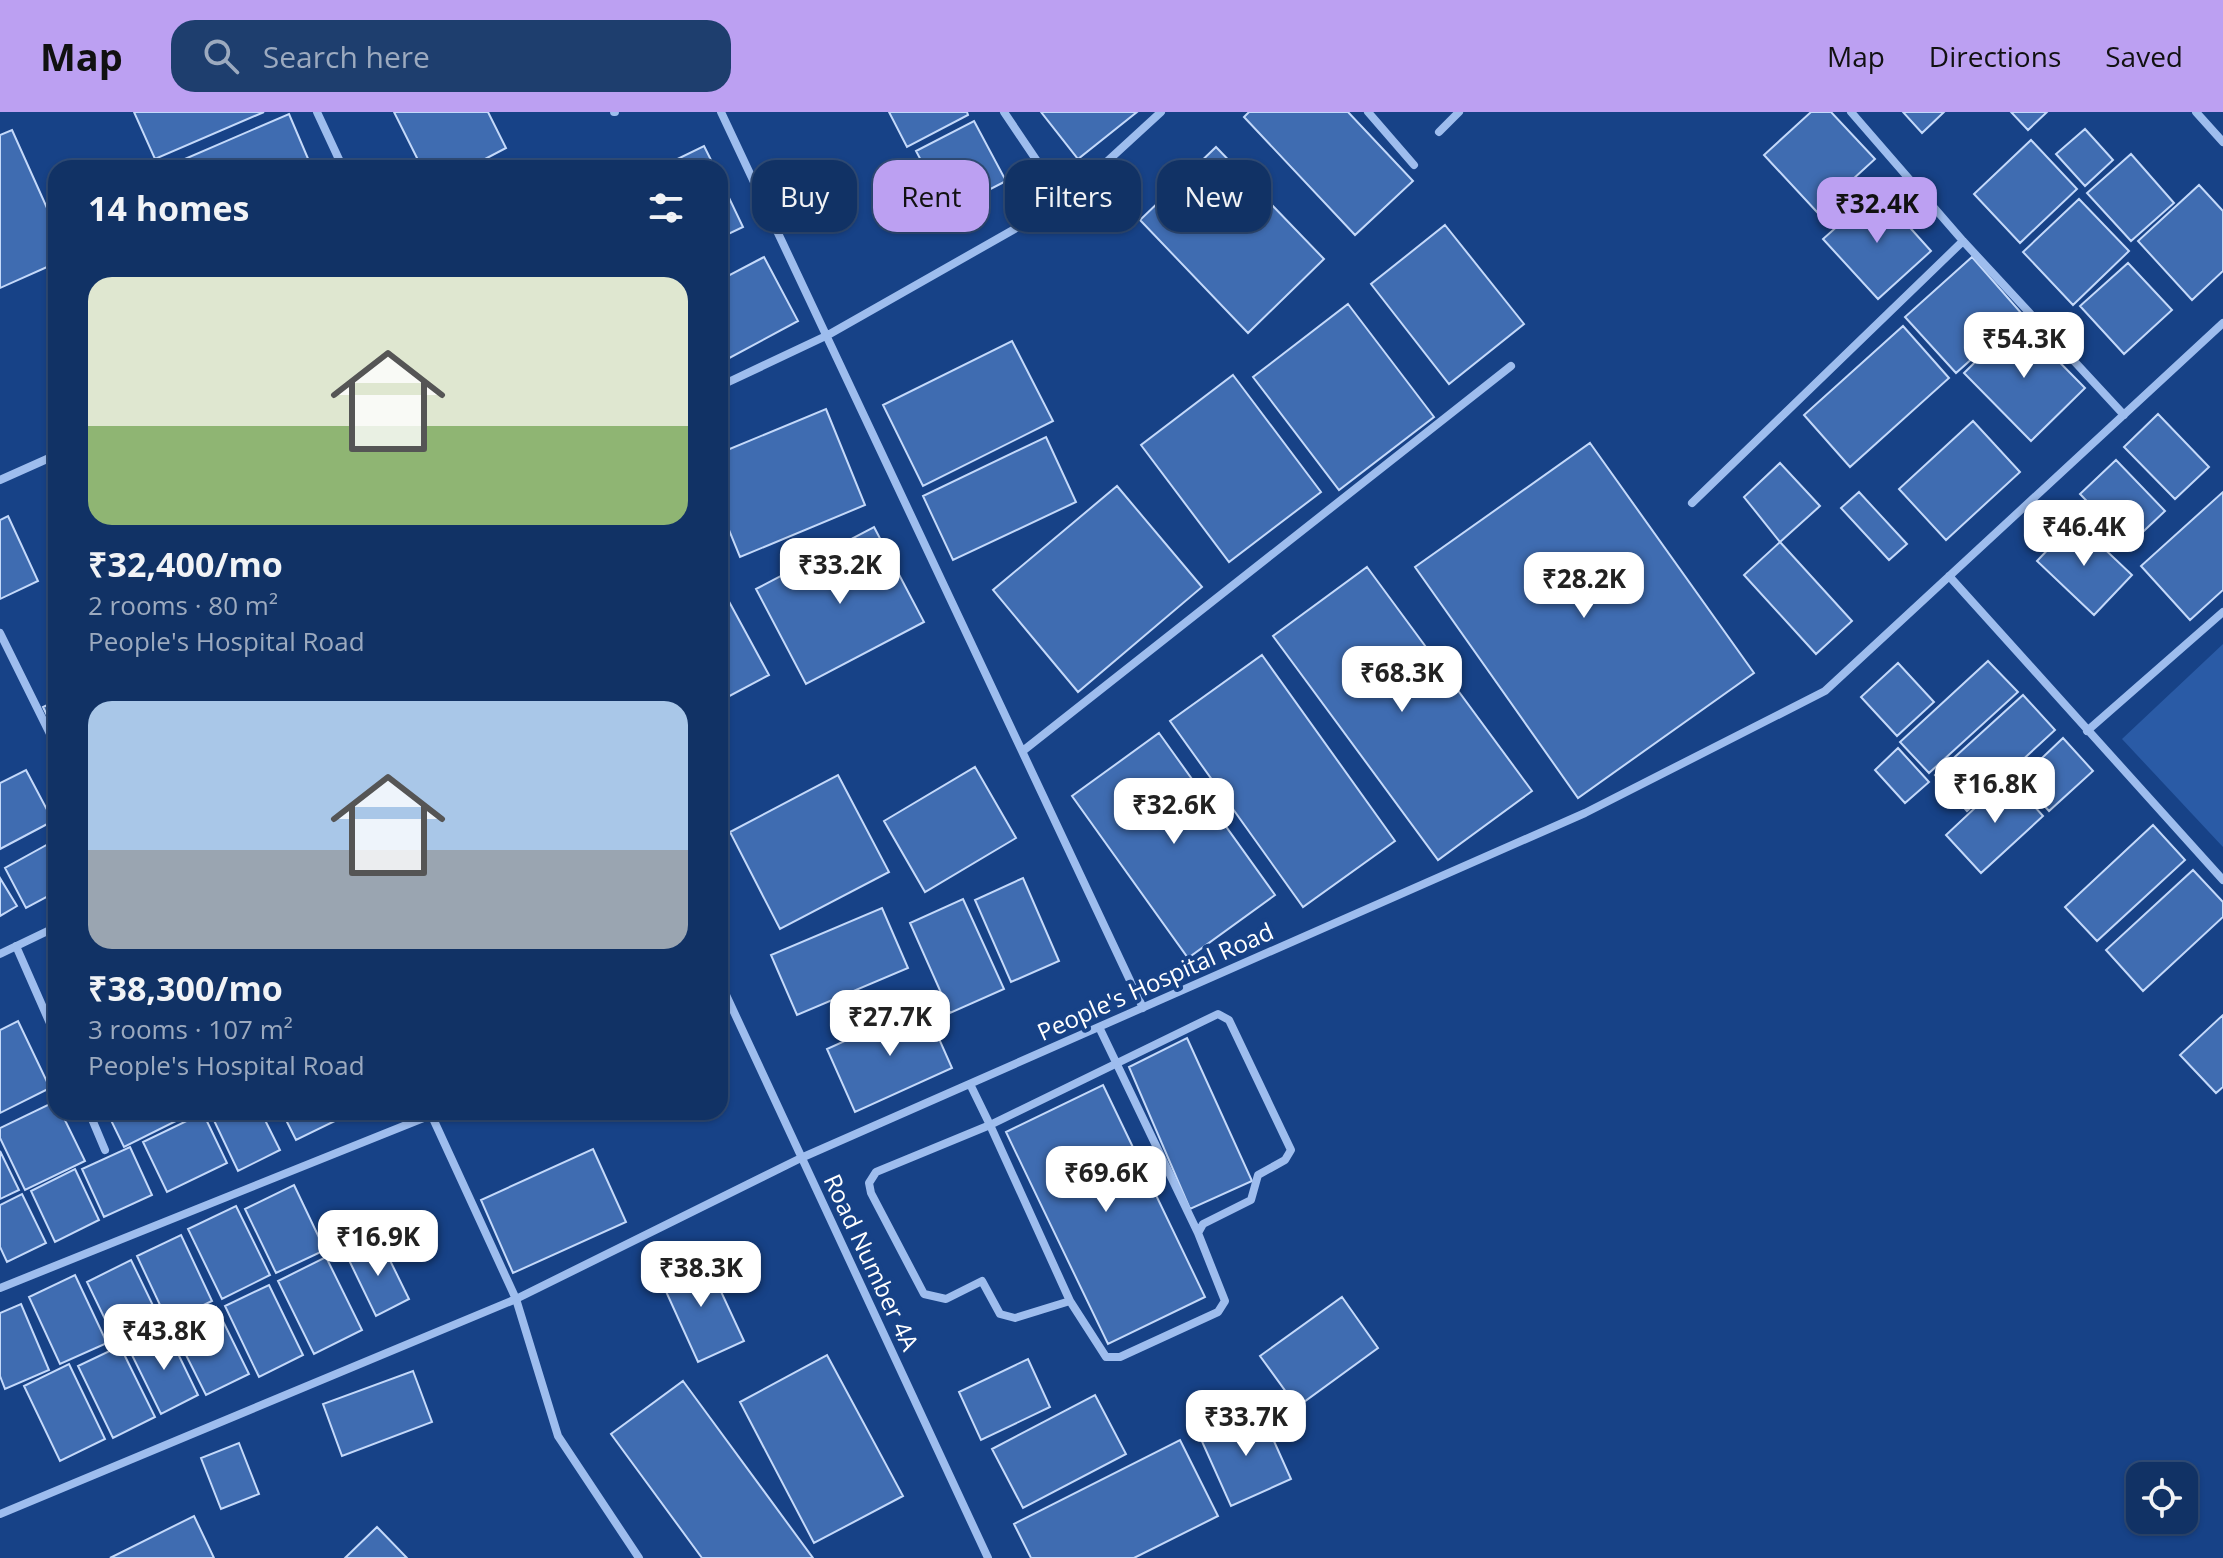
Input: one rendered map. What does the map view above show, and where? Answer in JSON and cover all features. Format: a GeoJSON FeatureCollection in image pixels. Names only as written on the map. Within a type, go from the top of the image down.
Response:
{"type":"FeatureCollection","features":[{"type":"Feature","properties":{"kind":"street"},"geometry":{"type":"LineString","coordinates":[[317,112],[339,160]]}},
{"type":"Feature","properties":{"kind":"street"},"geometry":{"type":"LineString","coordinates":[[721,112],[1143,1008]]}},
{"type":"Feature","properties":{"kind":"street"},"geometry":{"type":"LineString","coordinates":[[1004,112],[1036,160]]}},
{"type":"Feature","properties":{"kind":"street"},"geometry":{"type":"LineString","coordinates":[[1109,160],[1161,112]]}},
{"type":"Feature","properties":{"kind":"street"},"geometry":{"type":"LineString","coordinates":[[1368,112],[1414,165]]}},
{"type":"Feature","properties":{"kind":"street"},"geometry":{"type":"LineString","coordinates":[[1439,132],[1459,112]]}},
{"type":"Feature","properties":{"kind":"street"},"geometry":{"type":"LineString","coordinates":[[1851,112],[1963,241],[2124,415]]}},
{"type":"Feature","properties":{"kind":"street"},"geometry":{"type":"LineString","coordinates":[[2196,112],[2223,142]]}},
{"type":"Feature","properties":{"kind":"street"},"geometry":{"type":"LineString","coordinates":[[728,382],[828,335],[1009,232]]}},
{"type":"Feature","properties":{"kind":"street"},"geometry":{"type":"LineString","coordinates":[[1692,503],[1963,241]]}},
{"type":"Feature","properties":{"kind":"street","name":"People's Hospital Road"},"geometry":{"type":"LineString","coordinates":[[0,1514],[516,1299],[801,1158],[1585,813],[1825,691],[2223,323]]}},
{"type":"Feature","properties":{"kind":"street"},"geometry":{"type":"LineString","coordinates":[[1024,750],[1511,366]]}},
{"type":"Feature","properties":{"kind":"street"},"geometry":{"type":"LineString","coordinates":[[0,480],[48,459]]}},
{"type":"Feature","properties":{"kind":"street"},"geometry":{"type":"LineString","coordinates":[[1949,576],[2223,880]]}},
{"type":"Feature","properties":{"kind":"street"},"geometry":{"type":"LineString","coordinates":[[2087,731],[2223,612]]}},
{"type":"Feature","properties":{"kind":"street"},"geometry":{"type":"LineString","coordinates":[[0,633],[48,730]]}},
{"type":"Feature","properties":{"kind":"street"},"geometry":{"type":"LineString","coordinates":[[0,954],[48,931]]}},
{"type":"Feature","properties":{"kind":"street"},"geometry":{"type":"LineString","coordinates":[[16,946],[48,1019]]}},
{"type":"Feature","properties":{"kind":"street","name":"Road Number 4A"},"geometry":{"type":"LineString","coordinates":[[728,999],[988,1558]]}},
{"type":"Feature","properties":{"kind":"street"},"geometry":{"type":"LineString","coordinates":[[1070,1301],[1015,1318],[1000,1314],[982,1281],[946,1299],[924,1294],[871,1193],[869,1183],[876,1172],[990,1125],[1218,1014],[1224,1015],[1291,1150],[1290,1156],[1258,1175],[1251,1200],[1203,1224],[1198,1233]]}},
{"type":"Feature","properties":{"kind":"street"},"geometry":{"type":"LineString","coordinates":[[970,1084],[1070,1301],[1106,1357],[1120,1357],[1218,1312],[1225,1301],[1198,1233],[1099,1027]]}},
{"type":"Feature","properties":{"kind":"street"},"geometry":{"type":"LineString","coordinates":[[92,1120],[105,1150]]}},
{"type":"Feature","properties":{"kind":"street"},"geometry":{"type":"LineString","coordinates":[[0,1288],[413,1120]]}},
{"type":"Feature","properties":{"kind":"street"},"geometry":{"type":"LineString","coordinates":[[433,1120],[516,1299],[558,1436],[639,1558]]}},
{"type":"Feature","properties":{"kind":"shaded area"},"geometry":{"type":"Polygon","coordinates":[[[2223,644],[2223,847],[2122,739],[2223,644]]]}},
{"type":"Feature","properties":{"kind":"building"},"geometry":{"type":"Polygon","coordinates":[[[134,112],[264,112],[155,159],[134,112]]]}},
{"type":"Feature","properties":{"kind":"building"},"geometry":{"type":"Polygon","coordinates":[[[394,112],[488,112],[506,148],[483,160],[418,160],[394,112]]]}},
{"type":"Feature","properties":{"kind":"building"},"geometry":{"type":"Polygon","coordinates":[[[889,112],[967,112],[968,115],[907,147],[889,112]]]}},
{"type":"Feature","properties":{"kind":"building"},"geometry":{"type":"Polygon","coordinates":[[[1041,112],[1137,112],[1078,159],[1041,112]]]}},
{"type":"Feature","properties":{"kind":"building"},"geometry":{"type":"Polygon","coordinates":[[[1249,112],[1348,112],[1413,181],[1355,235],[1244,117],[1249,112]]]}},
{"type":"Feature","properties":{"kind":"building"},"geometry":{"type":"Polygon","coordinates":[[[1811,112],[1831,112],[1875,159],[1817,212],[1764,155],[1811,112]]]}},
{"type":"Feature","properties":{"kind":"building"},"geometry":{"type":"Polygon","coordinates":[[[1903,112],[1944,112],[1922,133],[1903,112]]]}},
{"type":"Feature","properties":{"kind":"building"},"geometry":{"type":"Polygon","coordinates":[[[2011,112],[2047,112],[2028,130],[2011,112]]]}},
{"type":"Feature","properties":{"kind":"building"},"geometry":{"type":"Polygon","coordinates":[[[289,114],[309,160],[183,160],[289,114]]]}},
{"type":"Feature","properties":{"kind":"building"},"geometry":{"type":"Polygon","coordinates":[[[974,121],[1005,182],[989,190],[989,160],[921,160],[916,151],[974,121]]]}},
{"type":"Feature","properties":{"kind":"building"},"geometry":{"type":"Polygon","coordinates":[[[2085,129],[2113,160],[2085,186],[2056,154],[2085,129]]]}},
{"type":"Feature","properties":{"kind":"building"},"geometry":{"type":"Polygon","coordinates":[[[12,130],[48,210],[48,267],[0,288],[0,135],[12,130]]]}},
{"type":"Feature","properties":{"kind":"building"},"geometry":{"type":"Polygon","coordinates":[[[2031,140],[2077,189],[2020,243],[1974,194],[2031,140]]]}},
{"type":"Feature","properties":{"kind":"building"},"geometry":{"type":"Polygon","coordinates":[[[704,146],[711,160],[675,160],[704,146]]]}},
{"type":"Feature","properties":{"kind":"building"},"geometry":{"type":"Polygon","coordinates":[[[1216,147],[1229,160],[1202,160],[1216,147]]]}},
{"type":"Feature","properties":{"kind":"building"},"geometry":{"type":"Polygon","coordinates":[[[2131,154],[2174,203],[2131,241],[2087,193],[2131,154]]]}},
{"type":"Feature","properties":{"kind":"building"},"geometry":{"type":"Polygon","coordinates":[[[2199,185],[2223,211],[2223,271],[2192,300],[2138,241],[2199,185]]]}},
{"type":"Feature","properties":{"kind":"building"},"geometry":{"type":"Polygon","coordinates":[[[1877,191],[1931,251],[1878,299],[1823,239],[1877,191]]]}},
{"type":"Feature","properties":{"kind":"building"},"geometry":{"type":"Polygon","coordinates":[[[728,196],[743,227],[728,234],[728,196]]]}},
{"type":"Feature","properties":{"kind":"building"},"geometry":{"type":"Polygon","coordinates":[[[2079,199],[2129,251],[2073,305],[2023,252],[2079,199]]]}},
{"type":"Feature","properties":{"kind":"building"},"geometry":{"type":"Polygon","coordinates":[[[1157,204],[1157,232],[1271,232],[1271,204],[1324,259],[1248,333],[1141,219],[1157,204]]]}},
{"type":"Feature","properties":{"kind":"building"},"geometry":{"type":"Polygon","coordinates":[[[1445,225],[1524,324],[1449,384],[1371,284],[1445,225]]]}},
{"type":"Feature","properties":{"kind":"building"},"geometry":{"type":"Polygon","coordinates":[[[764,257],[798,321],[728,359],[728,276],[764,257]]]}},
{"type":"Feature","properties":{"kind":"building"},"geometry":{"type":"Polygon","coordinates":[[[1972,257],[2022,314],[1956,373],[1905,317],[1972,257]]]}},
{"type":"Feature","properties":{"kind":"building"},"geometry":{"type":"Polygon","coordinates":[[[2128,263],[2172,310],[2124,354],[2080,306],[2128,263]]]}},
{"type":"Feature","properties":{"kind":"building"},"geometry":{"type":"Polygon","coordinates":[[[1348,304],[1434,417],[1339,490],[1253,377],[1348,304]]]}},
{"type":"Feature","properties":{"kind":"building"},"geometry":{"type":"Polygon","coordinates":[[[2018,320],[2085,388],[2031,441],[1964,373],[2018,320]]]}},
{"type":"Feature","properties":{"kind":"building"},"geometry":{"type":"Polygon","coordinates":[[[1903,326],[1949,378],[1850,467],[1804,415],[1903,326]]]}},
{"type":"Feature","properties":{"kind":"building"},"geometry":{"type":"Polygon","coordinates":[[[1012,341],[1053,421],[923,486],[883,405],[1012,341]]]}},
{"type":"Feature","properties":{"kind":"building"},"geometry":{"type":"Polygon","coordinates":[[[1233,375],[1321,492],[1229,562],[1141,445],[1233,375]]]}},
{"type":"Feature","properties":{"kind":"building"},"geometry":{"type":"Polygon","coordinates":[[[826,409],[865,505],[740,557],[728,528],[728,450],[826,409]]]}},
{"type":"Feature","properties":{"kind":"building"},"geometry":{"type":"Polygon","coordinates":[[[2158,414],[2209,467],[2175,499],[2124,447],[2158,414]]]}},
{"type":"Feature","properties":{"kind":"building"},"geometry":{"type":"Polygon","coordinates":[[[1973,421],[2020,472],[1946,540],[1899,489],[1973,421]]]}},
{"type":"Feature","properties":{"kind":"building"},"geometry":{"type":"Polygon","coordinates":[[[1046,437],[1076,502],[953,560],[923,496],[1046,437]]]}},
{"type":"Feature","properties":{"kind":"building"},"geometry":{"type":"Polygon","coordinates":[[[1590,443],[1754,673],[1578,798],[1415,567],[1590,443]]]}},
{"type":"Feature","properties":{"kind":"building"},"geometry":{"type":"Polygon","coordinates":[[[2116,460],[2165,511],[2129,545],[2080,494],[2116,460]]]}},
{"type":"Feature","properties":{"kind":"building"},"geometry":{"type":"Polygon","coordinates":[[[1780,463],[1820,506],[1780,542],[1744,497],[1780,463]]]}},
{"type":"Feature","properties":{"kind":"building"},"geometry":{"type":"Polygon","coordinates":[[[1117,486],[1202,587],[1078,692],[993,590],[1117,486]]]}},
{"type":"Feature","properties":{"kind":"building"},"geometry":{"type":"Polygon","coordinates":[[[1859,492],[1907,544],[1889,560],[1841,508],[1859,492]]]}},
{"type":"Feature","properties":{"kind":"building"},"geometry":{"type":"Polygon","coordinates":[[[2223,492],[2223,590],[2190,620],[2141,566],[2223,492]]]}},
{"type":"Feature","properties":{"kind":"building"},"geometry":{"type":"Polygon","coordinates":[[[8,516],[38,581],[0,599],[0,520],[8,516]]]}},
{"type":"Feature","properties":{"kind":"building"},"geometry":{"type":"Polygon","coordinates":[[[2075,521],[2132,575],[2094,615],[2037,561],[2075,521]]]}},
{"type":"Feature","properties":{"kind":"building"},"geometry":{"type":"Polygon","coordinates":[[[874,527],[924,622],[806,684],[756,589],[874,527]]]}},
{"type":"Feature","properties":{"kind":"building"},"geometry":{"type":"Polygon","coordinates":[[[1780,542],[1852,621],[1816,654],[1744,575],[1780,542]]]}},
{"type":"Feature","properties":{"kind":"building"},"geometry":{"type":"Polygon","coordinates":[[[1367,567],[1532,791],[1438,860],[1273,636],[1367,567]]]}},
{"type":"Feature","properties":{"kind":"building"},"geometry":{"type":"Polygon","coordinates":[[[728,600],[769,675],[728,697],[728,600]]]}},
{"type":"Feature","properties":{"kind":"building"},"geometry":{"type":"Polygon","coordinates":[[[1262,655],[1395,841],[1303,907],[1170,721],[1262,655]]]}},
{"type":"Feature","properties":{"kind":"building"},"geometry":{"type":"Polygon","coordinates":[[[1988,661],[2018,692],[1929,773],[1900,742],[1988,661]]]}},
{"type":"Feature","properties":{"kind":"building"},"geometry":{"type":"Polygon","coordinates":[[[1898,663],[1934,702],[1897,736],[1861,697],[1898,663]]]}},
{"type":"Feature","properties":{"kind":"building"},"geometry":{"type":"Polygon","coordinates":[[[2023,695],[2055,730],[1967,811],[1935,775],[2023,695]]]}},
{"type":"Feature","properties":{"kind":"building"},"geometry":{"type":"Polygon","coordinates":[[[1159,733],[1275,895],[1188,958],[1072,796],[1159,733]]]}},
{"type":"Feature","properties":{"kind":"building"},"geometry":{"type":"Polygon","coordinates":[[[2063,738],[2093,771],[2049,811],[2020,779],[2063,738]]]}},
{"type":"Feature","properties":{"kind":"building"},"geometry":{"type":"Polygon","coordinates":[[[1898,748],[1929,782],[1905,803],[1875,770],[1898,748]]]}},
{"type":"Feature","properties":{"kind":"building"},"geometry":{"type":"Polygon","coordinates":[[[975,767],[1016,838],[925,892],[884,821],[975,767]]]}},
{"type":"Feature","properties":{"kind":"building"},"geometry":{"type":"Polygon","coordinates":[[[26,770],[48,812],[48,824],[0,849],[0,783],[26,770]]]}},
{"type":"Feature","properties":{"kind":"building"},"geometry":{"type":"Polygon","coordinates":[[[838,775],[889,872],[780,929],[730,832],[838,775]]]}},
{"type":"Feature","properties":{"kind":"building"},"geometry":{"type":"Polygon","coordinates":[[[2008,777],[2043,816],[1981,873],[1946,835],[2008,777]]]}},
{"type":"Feature","properties":{"kind":"building"},"geometry":{"type":"Polygon","coordinates":[[[2153,825],[2185,860],[2097,941],[2065,907],[2153,825]]]}},
{"type":"Feature","properties":{"kind":"building"},"geometry":{"type":"Polygon","coordinates":[[[48,844],[48,896],[26,908],[5,868],[48,844]]]}},
{"type":"Feature","properties":{"kind":"building"},"geometry":{"type":"Polygon","coordinates":[[[2193,870],[2223,902],[2223,917],[2143,991],[2106,950],[2193,870]]]}},
{"type":"Feature","properties":{"kind":"building"},"geometry":{"type":"Polygon","coordinates":[[[0,878],[17,906],[0,916],[0,878]]]}},
{"type":"Feature","properties":{"kind":"building"},"geometry":{"type":"Polygon","coordinates":[[[1023,878],[1059,961],[1011,982],[975,900],[1023,878]]]}},
{"type":"Feature","properties":{"kind":"building"},"geometry":{"type":"Polygon","coordinates":[[[963,899],[1004,989],[950,1013],[910,923],[963,899]]]}},
{"type":"Feature","properties":{"kind":"building"},"geometry":{"type":"Polygon","coordinates":[[[882,908],[908,968],[797,1015],[771,955],[882,908]]]}},
{"type":"Feature","properties":{"kind":"building"},"geometry":{"type":"Polygon","coordinates":[[[924,1005],[952,1068],[855,1112],[827,1049],[924,1005]]]}},
{"type":"Feature","properties":{"kind":"building"},"geometry":{"type":"Polygon","coordinates":[[[2223,1015],[2223,1087],[2216,1093],[2180,1055],[2223,1015]]]}},
{"type":"Feature","properties":{"kind":"building"},"geometry":{"type":"Polygon","coordinates":[[[18,1021],[48,1089],[0,1113],[0,1030],[18,1021]]]}},
{"type":"Feature","properties":{"kind":"building"},"geometry":{"type":"Polygon","coordinates":[[[1187,1038],[1252,1181],[1190,1209],[1129,1067],[1187,1038]]]}},
{"type":"Feature","properties":{"kind":"building"},"geometry":{"type":"Polygon","coordinates":[[[1103,1085],[1205,1297],[1108,1344],[1006,1132],[1103,1085]]]}},
{"type":"Feature","properties":{"kind":"building"},"geometry":{"type":"Polygon","coordinates":[[[48,1105],[48,1120],[65,1120],[85,1161],[25,1190],[0,1138],[0,1128],[48,1105]]]}},
{"type":"Feature","properties":{"kind":"building"},"geometry":{"type":"Polygon","coordinates":[[[111,1120],[178,1120],[124,1147],[111,1120]]]}},
{"type":"Feature","properties":{"kind":"building"},"geometry":{"type":"Polygon","coordinates":[[[189,1120],[206,1120],[227,1163],[167,1192],[143,1142],[189,1120]]]}},
{"type":"Feature","properties":{"kind":"building"},"geometry":{"type":"Polygon","coordinates":[[[214,1120],[265,1120],[280,1150],[238,1171],[214,1120]]]}},
{"type":"Feature","properties":{"kind":"building"},"geometry":{"type":"Polygon","coordinates":[[[286,1120],[337,1120],[296,1140],[286,1120]]]}},
{"type":"Feature","properties":{"kind":"building"},"geometry":{"type":"Polygon","coordinates":[[[130,1147],[152,1195],[104,1217],[82,1169],[130,1147]]]}},
{"type":"Feature","properties":{"kind":"building"},"geometry":{"type":"Polygon","coordinates":[[[593,1149],[626,1222],[513,1273],[481,1200],[593,1149]]]}},
{"type":"Feature","properties":{"kind":"building"},"geometry":{"type":"Polygon","coordinates":[[[0,1151],[19,1190],[0,1199],[0,1151]]]}},
{"type":"Feature","properties":{"kind":"building"},"geometry":{"type":"Polygon","coordinates":[[[75,1169],[99,1220],[55,1242],[31,1191],[75,1169]]]}},
{"type":"Feature","properties":{"kind":"building"},"geometry":{"type":"Polygon","coordinates":[[[294,1185],[325,1250],[276,1273],[245,1209],[294,1185]]]}},
{"type":"Feature","properties":{"kind":"building"},"geometry":{"type":"Polygon","coordinates":[[[22,1194],[46,1243],[7,1262],[0,1247],[0,1205],[22,1194]]]}},
{"type":"Feature","properties":{"kind":"building"},"geometry":{"type":"Polygon","coordinates":[[[236,1206],[270,1275],[222,1299],[188,1229],[236,1206]]]}},
{"type":"Feature","properties":{"kind":"building"},"geometry":{"type":"Polygon","coordinates":[[[181,1235],[212,1301],[168,1322],[137,1256],[181,1235]]]}},
{"type":"Feature","properties":{"kind":"building"},"geometry":{"type":"Polygon","coordinates":[[[380,1240],[409,1299],[376,1316],[347,1256],[380,1240]]]}},
{"type":"Feature","properties":{"kind":"building"},"geometry":{"type":"Polygon","coordinates":[[[704,1255],[744,1341],[698,1362],[659,1276],[704,1255]]]}},
{"type":"Feature","properties":{"kind":"building"},"geometry":{"type":"Polygon","coordinates":[[[326,1257],[362,1330],[314,1354],[278,1281],[326,1257]]]}},
{"type":"Feature","properties":{"kind":"building"},"geometry":{"type":"Polygon","coordinates":[[[131,1260],[161,1322],[117,1344],[87,1282],[131,1260]]]}},
{"type":"Feature","properties":{"kind":"building"},"geometry":{"type":"Polygon","coordinates":[[[75,1275],[107,1343],[60,1364],[29,1297],[75,1275]]]}},
{"type":"Feature","properties":{"kind":"building"},"geometry":{"type":"Polygon","coordinates":[[[269,1285],[303,1355],[259,1377],[225,1306],[269,1285]]]}},
{"type":"Feature","properties":{"kind":"building"},"geometry":{"type":"Polygon","coordinates":[[[1342,1297],[1378,1348],[1297,1407],[1260,1356],[1342,1297]]]}},
{"type":"Feature","properties":{"kind":"building"},"geometry":{"type":"Polygon","coordinates":[[[21,1304],[49,1370],[5,1389],[0,1376],[0,1313],[21,1304]]]}},
{"type":"Feature","properties":{"kind":"building"},"geometry":{"type":"Polygon","coordinates":[[[216,1307],[249,1374],[206,1395],[173,1329],[216,1307]]]}},
{"type":"Feature","properties":{"kind":"building"},"geometry":{"type":"Polygon","coordinates":[[[167,1331],[198,1395],[161,1414],[129,1349],[167,1331]]]}},
{"type":"Feature","properties":{"kind":"building"},"geometry":{"type":"Polygon","coordinates":[[[120,1346],[155,1417],[113,1438],[78,1366],[120,1346]]]}},
{"type":"Feature","properties":{"kind":"building"},"geometry":{"type":"Polygon","coordinates":[[[827,1355],[903,1496],[814,1543],[740,1402],[827,1355]]]}},
{"type":"Feature","properties":{"kind":"building"},"geometry":{"type":"Polygon","coordinates":[[[1028,1359],[1050,1407],[981,1440],[959,1392],[1028,1359]]]}},
{"type":"Feature","properties":{"kind":"building"},"geometry":{"type":"Polygon","coordinates":[[[69,1364],[105,1439],[60,1461],[24,1386],[69,1364]]]}},
{"type":"Feature","properties":{"kind":"building"},"geometry":{"type":"Polygon","coordinates":[[[413,1371],[432,1422],[342,1456],[323,1404],[413,1371]]]}},
{"type":"Feature","properties":{"kind":"building"},"geometry":{"type":"Polygon","coordinates":[[[683,1381],[813,1558],[702,1558],[611,1434],[683,1381]]]}},
{"type":"Feature","properties":{"kind":"building"},"geometry":{"type":"Polygon","coordinates":[[[1095,1395],[1126,1454],[1023,1508],[992,1449],[1095,1395]]]}},
{"type":"Feature","properties":{"kind":"building"},"geometry":{"type":"Polygon","coordinates":[[[1260,1410],[1291,1479],[1231,1506],[1200,1437],[1260,1410]]]}},
{"type":"Feature","properties":{"kind":"building"},"geometry":{"type":"Polygon","coordinates":[[[1180,1440],[1218,1516],[1134,1558],[1031,1558],[1014,1524],[1180,1440]]]}},
{"type":"Feature","properties":{"kind":"building"},"geometry":{"type":"Polygon","coordinates":[[[239,1443],[259,1494],[221,1509],[201,1458],[239,1443]]]}},
{"type":"Feature","properties":{"kind":"building"},"geometry":{"type":"Polygon","coordinates":[[[194,1516],[214,1558],[110,1558],[194,1516]]]}},
{"type":"Feature","properties":{"kind":"building"},"geometry":{"type":"Polygon","coordinates":[[[377,1527],[407,1558],[345,1558],[377,1527]]]}}]}
